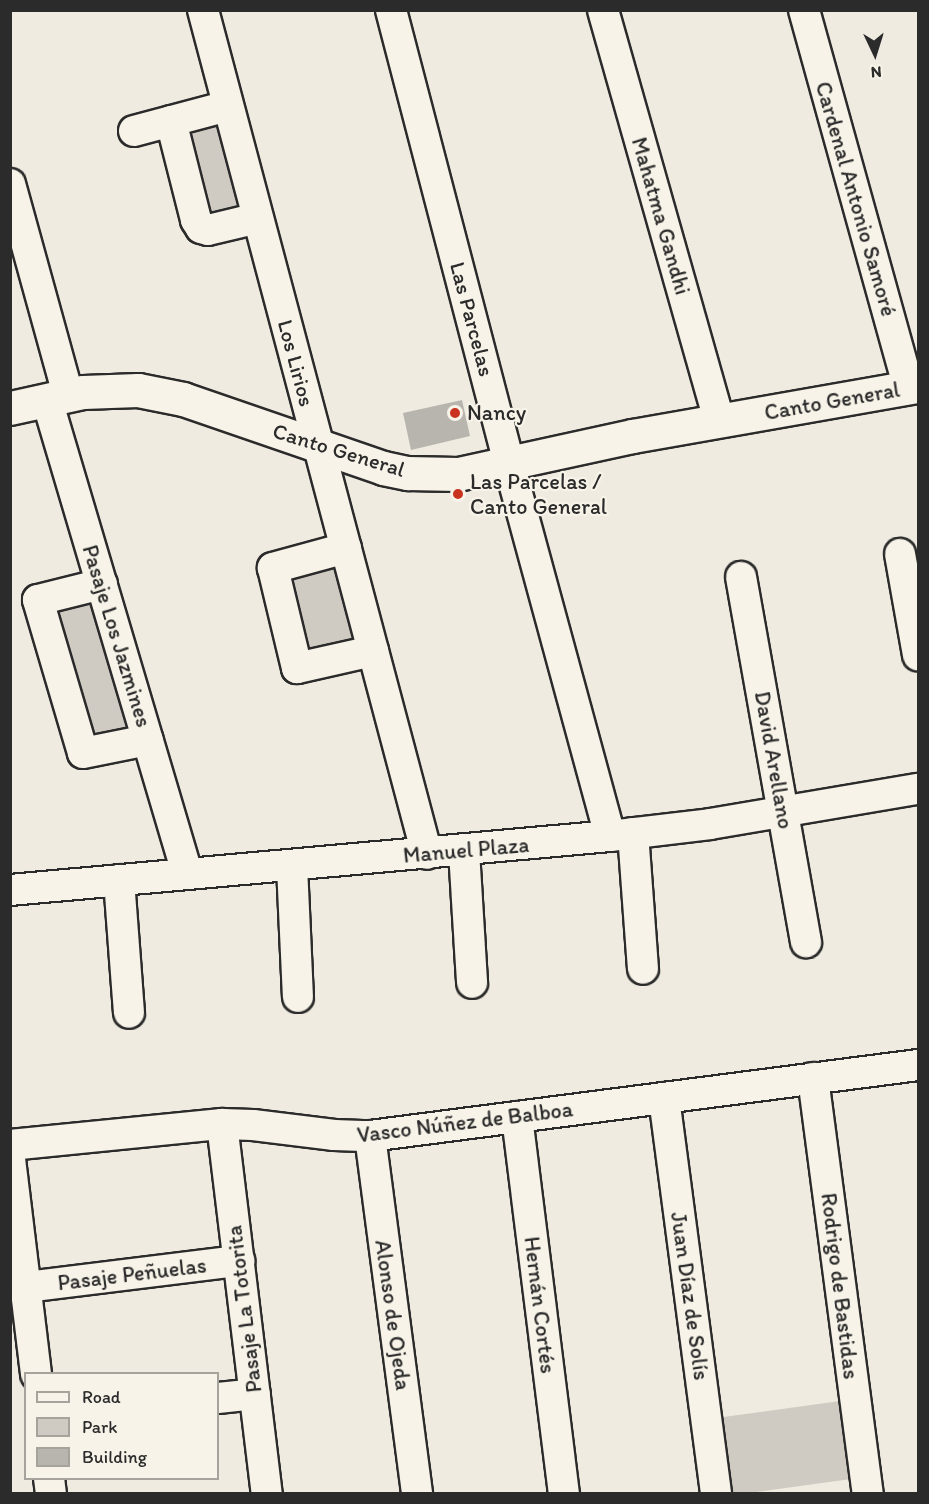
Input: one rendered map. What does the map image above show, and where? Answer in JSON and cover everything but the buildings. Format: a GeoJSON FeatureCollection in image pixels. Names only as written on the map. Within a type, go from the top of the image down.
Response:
{"type":"FeatureCollection","features":[{"type":"Feature","properties":{"kind":"street","name":"Los Lirios"},"geometry":{"type":"LineString","coordinates":[[203,10],[427,854]]}},
{"type":"Feature","properties":{"kind":"street","name":"Las Parcelas"},"geometry":{"type":"LineString","coordinates":[[391,10],[509,464],[622,835],[643,969]]}},
{"type":"Feature","properties":{"kind":"street","name":"Mahatma Gandhi"},"geometry":{"type":"LineString","coordinates":[[603,10],[719,421]]}},
{"type":"Feature","properties":{"kind":"street","name":"Cardenal Antonio Samoré"},"geometry":{"type":"LineString","coordinates":[[804,10],[914,387]]}},
{"type":"Feature","properties":{"kind":"street"},"geometry":{"type":"LineString","coordinates":[[134,131],[228,106]]}},
{"type":"Feature","properties":{"kind":"street"},"geometry":{"type":"LineString","coordinates":[[171,121],[196,220],[201,228],[208,230],[258,218]]}},
{"type":"Feature","properties":{"kind":"street","name":"Pasaje Los Jazmines"},"geometry":{"type":"LineString","coordinates":[[10,183],[23,281],[58,397],[102,584],[187,873]]}},
{"type":"Feature","properties":{"kind":"street","name":"Canto General"},"geometry":{"type":"LineString","coordinates":[[10,408],[58,397],[110,389],[166,395],[384,468],[407,472],[458,474],[601,443],[914,387]]}},
{"type":"Feature","properties":{"kind":"street"},"geometry":{"type":"LineString","coordinates":[[346,548],[273,568],[297,668],[373,651]]}},
{"type":"Feature","properties":{"kind":"street"},"geometry":{"type":"LineString","coordinates":[[900,554],[918,655]]}},
{"type":"Feature","properties":{"kind":"street","name":"David Arellano"},"geometry":{"type":"LineString","coordinates":[[741,577],[806,942]]}},
{"type":"Feature","properties":{"kind":"street"},"geometry":{"type":"LineString","coordinates":[[102,584],[39,600],[83,753],[148,740]]}},
{"type":"Feature","properties":{"kind":"street","name":"Manuel Plaza"},"geometry":{"type":"LineString","coordinates":[[10,890],[622,835],[783,812],[918,789]]}},
{"type":"Feature","properties":{"kind":"street"},"geometry":{"type":"LineString","coordinates":[[464,851],[472,982]]}},
{"type":"Feature","properties":{"kind":"street"},"geometry":{"type":"LineString","coordinates":[[292,866],[298,997]]}},
{"type":"Feature","properties":{"kind":"street"},"geometry":{"type":"LineString","coordinates":[[119,880],[129,1013]]}},
{"type":"Feature","properties":{"kind":"street","name":"Vasco Núñez de Balboa"},"geometry":{"type":"LineString","coordinates":[[10,1145],[222,1124],[253,1125],[334,1135],[370,1136],[918,1065]]}},
{"type":"Feature","properties":{"kind":"street","name":"Rodrigo de Bastidas"},"geometry":{"type":"LineString","coordinates":[[813,1078],[868,1494]]}},
{"type":"Feature","properties":{"kind":"street","name":"Juan Díaz de Solís"},"geometry":{"type":"LineString","coordinates":[[664,1098],[716,1494]]}},
{"type":"Feature","properties":{"kind":"street","name":"Hernán Cortés"},"geometry":{"type":"LineString","coordinates":[[517,1117],[564,1494]]}},
{"type":"Feature","properties":{"kind":"street","name":"Pasaje La Totorita"},"geometry":{"type":"LineString","coordinates":[[222,1124],[267,1494]]}},
{"type":"Feature","properties":{"kind":"street","name":"Alonso de Ojeda"},"geometry":{"type":"LineString","coordinates":[[370,1136],[417,1494]]}},
{"type":"Feature","properties":{"kind":"street"},"geometry":{"type":"LineString","coordinates":[[10,1159],[36,1372]]}},
{"type":"Feature","properties":{"kind":"street","name":"Pasaje Peñuelas"},"geometry":{"type":"LineString","coordinates":[[26,1287],[239,1261]]}},
{"type":"Feature","properties":{"kind":"street"},"geometry":{"type":"LineString","coordinates":[[219,1398],[255,1394]]}},
{"type":"Feature","properties":{"kind":"green space"},"geometry":{"type":"Polygon","coordinates":[[[218,120],[243,215],[210,223],[187,127],[218,120]]]}},
{"type":"Feature","properties":{"kind":"green space"},"geometry":{"type":"Polygon","coordinates":[[[334,565],[355,643],[304,657],[283,579],[334,565]]]}},
{"type":"Feature","properties":{"kind":"green space"},"geometry":{"type":"Polygon","coordinates":[[[102,601],[137,731],[92,743],[56,613],[102,601]]]}},
{"type":"Feature","properties":{"kind":"green space"},"geometry":{"type":"Polygon","coordinates":[[[840,1401],[851,1479],[749,1493],[727,1493],[716,1418],[840,1401]]]}},
{"type":"Feature","properties":{"kind":"place","name":"Nancy"},"geometry":{"type":"Point","coordinates":[455,413]}},
{"type":"Feature","properties":{"kind":"place","name":"Las Parcelas / Canto General"},"geometry":{"type":"Point","coordinates":[458,494]}}]}
